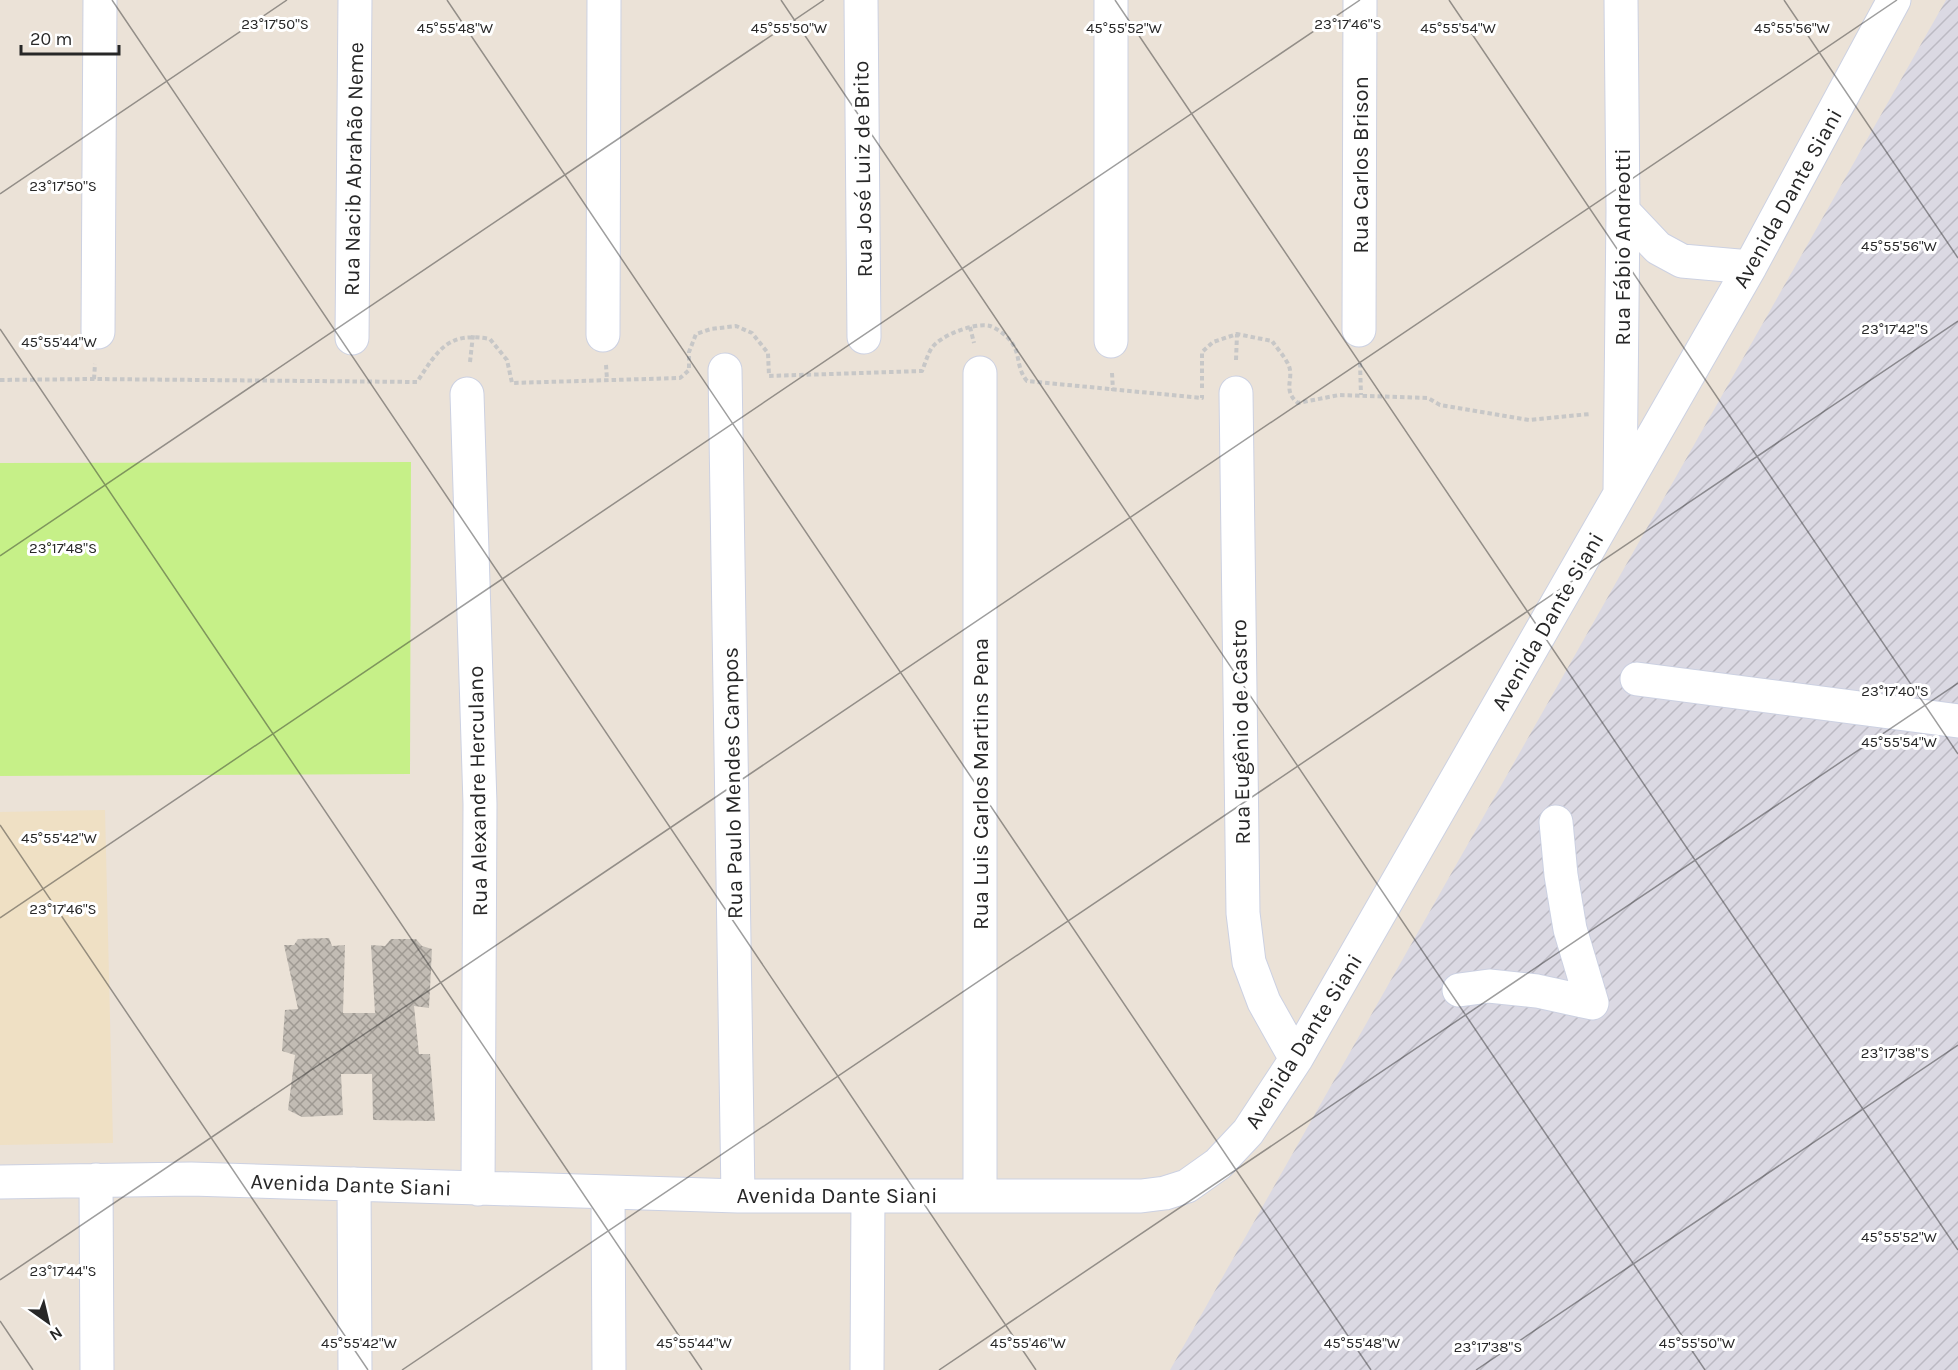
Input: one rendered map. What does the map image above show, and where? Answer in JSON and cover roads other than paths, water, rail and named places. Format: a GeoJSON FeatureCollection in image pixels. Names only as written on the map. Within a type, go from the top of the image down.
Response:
{"type":"FeatureCollection","features":[{"type":"Feature","properties":{"kind":"street"},"geometry":{"type":"LineString","coordinates":[[98,332],[100,0]]}},
{"type":"Feature","properties":{"kind":"street","name":"Rua Nacib Abrahão Neme"},"geometry":{"type":"LineString","coordinates":[[352,338],[355,0]]}},
{"type":"Feature","properties":{"kind":"street"},"geometry":{"type":"LineString","coordinates":[[603,0],[603,335]]}},
{"type":"Feature","properties":{"kind":"street","name":"Rua José Luiz de Brito"},"geometry":{"type":"LineString","coordinates":[[861,0],[864,337]]}},
{"type":"Feature","properties":{"kind":"street"},"geometry":{"type":"LineString","coordinates":[[1111,0],[1111,341]]}},
{"type":"Feature","properties":{"kind":"street","name":"Rua Carlos Brison"},"geometry":{"type":"LineString","coordinates":[[1359,330],[1360,0]]}},
{"type":"Feature","properties":{"kind":"street","name":"Rua Fábio Andreotti"},"geometry":{"type":"LineString","coordinates":[[1620,494],[1623,211],[1621,0]]}},
{"type":"Feature","properties":{"kind":"street","name":"Avenida Dante Siani"},"geometry":{"type":"LineString","coordinates":[[0,1182],[96,1179],[281,1181],[738,1196],[1141,1196],[1165,1193],[1187,1186],[1218,1164],[1248,1132],[1296,1059],[1750,267],[1894,0]]}},
{"type":"Feature","properties":{"kind":"street"},"geometry":{"type":"LineString","coordinates":[[1623,211],[1658,249],[1682,261],[1750,267]]}},
{"type":"Feature","properties":{"kind":"street","name":"Rua Paulo Mendes Campos"},"geometry":{"type":"LineString","coordinates":[[725,370],[738,1196]]}},
{"type":"Feature","properties":{"kind":"street","name":"Rua Luis Carlos Martins Pena"},"geometry":{"type":"LineString","coordinates":[[980,373],[980,1195]]}},
{"type":"Feature","properties":{"kind":"street","name":"Rua Eugênio de Castro"},"geometry":{"type":"LineString","coordinates":[[1236,393],[1243,913],[1249,962],[1263,1002],[1296,1059]]}},
{"type":"Feature","properties":{"kind":"street","name":"Rua Alexandre Herculano"},"geometry":{"type":"LineString","coordinates":[[467,394],[480,804],[478,1189]]}},
{"type":"Feature","properties":{"kind":"street"},"geometry":{"type":"LineString","coordinates":[[1637,679],[1958,721]]}},
{"type":"Feature","properties":{"kind":"street"},"geometry":{"type":"LineString","coordinates":[[1459,990],[1489,986],[1537,991],[1592,1003],[1570,928],[1561,875],[1556,822]]}},
{"type":"Feature","properties":{"kind":"street"},"geometry":{"type":"LineString","coordinates":[[96,1179],[97,1370]]}},
{"type":"Feature","properties":{"kind":"street"},"geometry":{"type":"LineString","coordinates":[[354,1184],[355,1370]]}},
{"type":"Feature","properties":{"kind":"street"},"geometry":{"type":"LineString","coordinates":[[608,1192],[609,1370]]}},
{"type":"Feature","properties":{"kind":"street"},"geometry":{"type":"LineString","coordinates":[[867,1370],[868,1196]]}}]}
